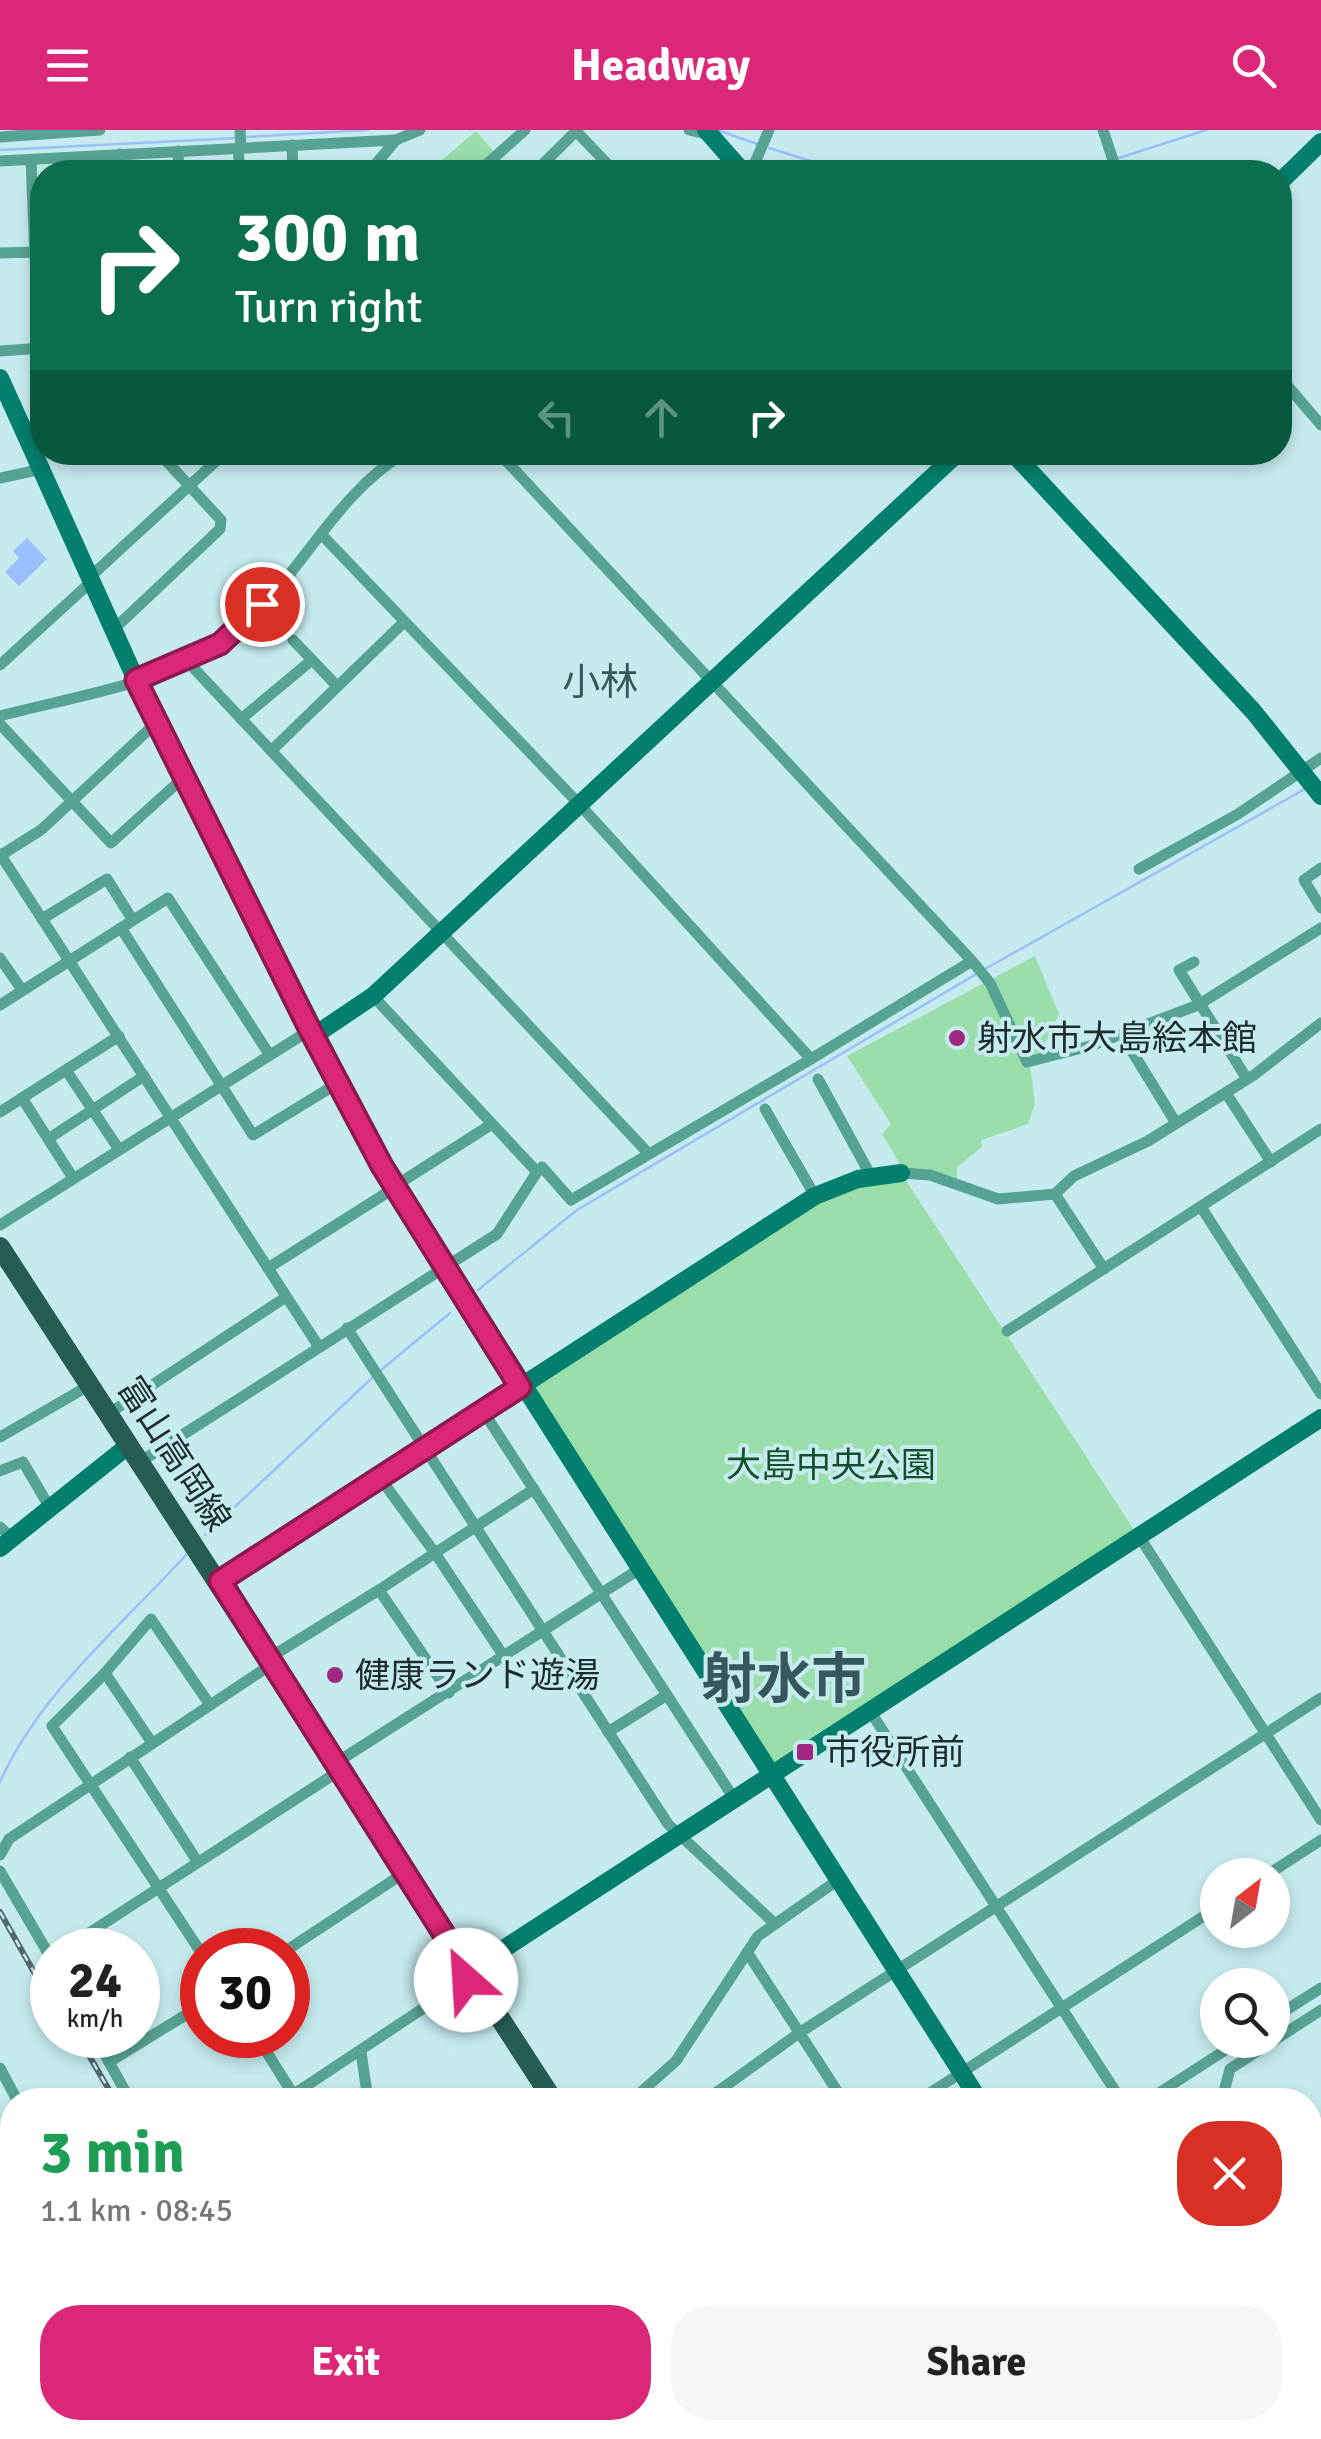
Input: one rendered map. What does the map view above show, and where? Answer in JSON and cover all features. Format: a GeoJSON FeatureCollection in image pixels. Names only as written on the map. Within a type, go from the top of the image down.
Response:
{"type":"FeatureCollection","features":[{"type":"Feature","properties":{"kind":"main road","name":"富山高岡線"},"geometry":{"type":"LineString","coordinates":[[0,1247],[220,1581],[538,2088]]}},
{"type":"Feature","properties":{"kind":"street"},"geometry":{"type":"LineString","coordinates":[[0,136],[100,130]]}},
{"type":"Feature","properties":{"kind":"street"},"geometry":{"type":"LineString","coordinates":[[32,160],[178,151],[240,139],[292,146],[401,136],[420,130]]}},
{"type":"Feature","properties":{"kind":"street"},"geometry":{"type":"LineString","coordinates":[[491,160],[523,130]]}},
{"type":"Feature","properties":{"kind":"street"},"geometry":{"type":"LineString","coordinates":[[547,160],[576,130],[604,160]]}},
{"type":"Feature","properties":{"kind":"street"},"geometry":{"type":"LineString","coordinates":[[689,130],[708,132],[735,160]]}},
{"type":"Feature","properties":{"kind":"street"},"geometry":{"type":"LineString","coordinates":[[754,160],[770,130]]}},
{"type":"Feature","properties":{"kind":"street"},"geometry":{"type":"LineString","coordinates":[[1103,130],[1112,160]]}},
{"type":"Feature","properties":{"kind":"street"},"geometry":{"type":"LineString","coordinates":[[380,160],[401,136]]}},
{"type":"Feature","properties":{"kind":"street"},"geometry":{"type":"LineString","coordinates":[[1292,170],[1321,142]]}},
{"type":"Feature","properties":{"kind":"street"},"geometry":{"type":"LineString","coordinates":[[292,146],[293,160]]}},
{"type":"Feature","properties":{"kind":"street"},"geometry":{"type":"LineString","coordinates":[[178,151],[178,160]]}},
{"type":"Feature","properties":{"kind":"street"},"geometry":{"type":"LineString","coordinates":[[120,154],[120,160]]}},
{"type":"Feature","properties":{"kind":"street"},"geometry":{"type":"LineString","coordinates":[[0,161],[30,160]]}},
{"type":"Feature","properties":{"kind":"street"},"geometry":{"type":"LineString","coordinates":[[0,253],[30,252]]}},
{"type":"Feature","properties":{"kind":"street"},"geometry":{"type":"LineString","coordinates":[[0,351],[30,349]]}},
{"type":"Feature","properties":{"kind":"street"},"geometry":{"type":"LineString","coordinates":[[0,378],[30,432]]}},
{"type":"Feature","properties":{"kind":"street"},"geometry":{"type":"LineString","coordinates":[[1292,391],[1321,425]]}},
{"type":"Feature","properties":{"kind":"street"},"geometry":{"type":"LineString","coordinates":[[41,465],[156,722],[310,1030],[395,1187],[972,2088]]}},
{"type":"Feature","properties":{"kind":"street"},"geometry":{"type":"LineString","coordinates":[[113,630],[220,529],[220,520],[170,465]]}},
{"type":"Feature","properties":{"kind":"street"},"geometry":{"type":"LineString","coordinates":[[0,665],[211,465]]}},
{"type":"Feature","properties":{"kind":"street"},"geometry":{"type":"LineString","coordinates":[[0,716],[136,680],[220,644],[323,536],[369,479],[388,465]]}},
{"type":"Feature","properties":{"kind":"street"},"geometry":{"type":"LineString","coordinates":[[510,465],[972,961],[990,983],[1027,1062],[1122,1035],[1198,1005],[1321,928]]}},
{"type":"Feature","properties":{"kind":"street"},"geometry":{"type":"LineString","coordinates":[[0,1225],[220,1084],[310,1030],[321,1030],[374,996],[945,465]]}},
{"type":"Feature","properties":{"kind":"street"},"geometry":{"type":"LineString","coordinates":[[1025,465],[1304,770],[1321,796]]}},
{"type":"Feature","properties":{"kind":"street"},"geometry":{"type":"LineString","coordinates":[[0,478],[42,470]]}},
{"type":"Feature","properties":{"kind":"street"},"geometry":{"type":"LineString","coordinates":[[323,536],[581,806],[811,1059]]}},
{"type":"Feature","properties":{"kind":"street"},"geometry":{"type":"LineString","coordinates":[[271,751],[404,622]]}},
{"type":"Feature","properties":{"kind":"street"},"geometry":{"type":"LineString","coordinates":[[293,640],[336,686]]}},
{"type":"Feature","properties":{"kind":"street"},"geometry":{"type":"LineString","coordinates":[[242,720],[312,660]]}},
{"type":"Feature","properties":{"kind":"street"},"geometry":{"type":"LineString","coordinates":[[187,661],[648,1154]]}},
{"type":"Feature","properties":{"kind":"street"},"geometry":{"type":"LineString","coordinates":[[156,722],[41,830],[0,854],[318,1346]]}},
{"type":"Feature","properties":{"kind":"street"},"geometry":{"type":"LineString","coordinates":[[0,724],[111,843],[184,777]]}},
{"type":"Feature","properties":{"kind":"street"},"geometry":{"type":"LineString","coordinates":[[1139,870],[1238,814],[1321,758]]}},
{"type":"Feature","properties":{"kind":"street"},"geometry":{"type":"LineString","coordinates":[[1321,868],[1304,880],[1321,908]]}},
{"type":"Feature","properties":{"kind":"street"},"geometry":{"type":"LineString","coordinates":[[42,919],[107,879],[132,919]]}},
{"type":"Feature","properties":{"kind":"street"},"geometry":{"type":"LineString","coordinates":[[0,1004],[168,898],[269,1054]]}},
{"type":"Feature","properties":{"kind":"street"},"geometry":{"type":"LineString","coordinates":[[121,928],[253,1135],[338,1083]]}},
{"type":"Feature","properties":{"kind":"street"},"geometry":{"type":"LineString","coordinates":[[0,958],[22,990]]}},
{"type":"Feature","properties":{"kind":"street"},"geometry":{"type":"LineString","coordinates":[[542,1167],[570,1200],[972,961]]}},
{"type":"Feature","properties":{"kind":"street"},"geometry":{"type":"LineString","coordinates":[[1194,962],[1180,970],[1198,1005],[1248,1080]]}},
{"type":"Feature","properties":{"kind":"street"},"geometry":{"type":"LineString","coordinates":[[4,1538],[134,1454],[318,1346],[497,1234],[537,1172],[374,996]]}},
{"type":"Feature","properties":{"kind":"street"},"geometry":{"type":"LineString","coordinates":[[220,1581],[814,1196],[872,1176],[901,1173],[930,1175],[998,1199],[1055,1194],[1074,1176],[1248,1080],[1321,1024]]}},
{"type":"Feature","properties":{"kind":"street"},"geometry":{"type":"LineString","coordinates":[[1122,1035],[1176,1123]]}},
{"type":"Feature","properties":{"kind":"street"},"geometry":{"type":"LineString","coordinates":[[0,1112],[119,1036]]}},
{"type":"Feature","properties":{"kind":"street"},"geometry":{"type":"LineString","coordinates":[[66,1070],[118,1148]]}},
{"type":"Feature","properties":{"kind":"street"},"geometry":{"type":"LineString","coordinates":[[48,1138],[144,1076]]}},
{"type":"Feature","properties":{"kind":"street"},"geometry":{"type":"LineString","coordinates":[[818,1078],[872,1176]]}},
{"type":"Feature","properties":{"kind":"street"},"geometry":{"type":"LineString","coordinates":[[1226,1092],[1271,1162]]}},
{"type":"Feature","properties":{"kind":"street"},"geometry":{"type":"LineString","coordinates":[[22,1098],[73,1178]]}},
{"type":"Feature","properties":{"kind":"street"},"geometry":{"type":"LineString","coordinates":[[766,1109],[814,1196]]}},
{"type":"Feature","properties":{"kind":"street"},"geometry":{"type":"LineString","coordinates":[[268,1268],[492,1124]]}},
{"type":"Feature","properties":{"kind":"street"},"geometry":{"type":"LineString","coordinates":[[1007,1331],[1321,1129]]}},
{"type":"Feature","properties":{"kind":"street"},"geometry":{"type":"LineString","coordinates":[[1055,1194],[1104,1270]]}},
{"type":"Feature","properties":{"kind":"street"},"geometry":{"type":"LineString","coordinates":[[1201,1207],[1321,1394]]}},
{"type":"Feature","properties":{"kind":"street"},"geometry":{"type":"LineString","coordinates":[[108,1414],[286,1297]]}},
{"type":"Feature","properties":{"kind":"street"},"geometry":{"type":"LineString","coordinates":[[347,1328],[677,1834],[773,1922]]}},
{"type":"Feature","properties":{"kind":"street"},"geometry":{"type":"LineString","coordinates":[[0,1436],[90,1386]]}},
{"type":"Feature","properties":{"kind":"street"},"geometry":{"type":"LineString","coordinates":[[483,1411],[733,1797]]}},
{"type":"Feature","properties":{"kind":"street"},"geometry":{"type":"LineString","coordinates":[[308,2088],[466,1980],[468,1972],[1321,1418]]}},
{"type":"Feature","properties":{"kind":"street"},"geometry":{"type":"LineString","coordinates":[[0,1471],[23,1462],[50,1508]]}},
{"type":"Feature","properties":{"kind":"street"},"geometry":{"type":"LineString","coordinates":[[380,1478],[503,1656]]}},
{"type":"Feature","properties":{"kind":"street"},"geometry":{"type":"LineString","coordinates":[[0,1855],[9,1838],[534,1488]]}},
{"type":"Feature","properties":{"kind":"street"},"geometry":{"type":"LineString","coordinates":[[1138,1536],[1321,1820]]}},
{"type":"Feature","properties":{"kind":"street"},"geometry":{"type":"LineString","coordinates":[[97,1928],[638,1570]]}},
{"type":"Feature","properties":{"kind":"street"},"geometry":{"type":"LineString","coordinates":[[380,1590],[449,1692]]}},
{"type":"Feature","properties":{"kind":"street"},"geometry":{"type":"LineString","coordinates":[[185,1928],[52,1726],[151,1619],[210,1705]]}},
{"type":"Feature","properties":{"kind":"street"},"geometry":{"type":"LineString","coordinates":[[105,1673],[152,1743]]}},
{"type":"Feature","properties":{"kind":"street"},"geometry":{"type":"LineString","coordinates":[[608,1732],[667,1695]]}},
{"type":"Feature","properties":{"kind":"street"},"geometry":{"type":"LineString","coordinates":[[723,2088],[799,2034],[1321,1698]]}},
{"type":"Feature","properties":{"kind":"street"},"geometry":{"type":"LineString","coordinates":[[870,1711],[1113,2088]]}},
{"type":"Feature","properties":{"kind":"street"},"geometry":{"type":"LineString","coordinates":[[130,1757],[197,1861]]}},
{"type":"Feature","properties":{"kind":"street"},"geometry":{"type":"LineString","coordinates":[[1290,1860],[1321,1840]]}},
{"type":"Feature","properties":{"kind":"street"},"geometry":{"type":"LineString","coordinates":[[0,1871],[34,1928]]}},
{"type":"Feature","properties":{"kind":"street"},"geometry":{"type":"LineString","coordinates":[[310,1935],[404,1873]]}},
{"type":"Feature","properties":{"kind":"street"},"geometry":{"type":"LineString","coordinates":[[646,2088],[676,2062],[747,1952],[773,1922],[838,1880]]}},
{"type":"Feature","properties":{"kind":"street"},"geometry":{"type":"LineString","coordinates":[[938,2088],[1200,1919]]}},
{"type":"Feature","properties":{"kind":"street"},"geometry":{"type":"LineString","coordinates":[[747,1952],[835,2088]]}},
{"type":"Feature","properties":{"kind":"street"},"geometry":{"type":"LineString","coordinates":[[1290,2008],[1321,1988]]}},
{"type":"Feature","properties":{"kind":"street"},"geometry":{"type":"LineString","coordinates":[[1225,2088],[1230,2070],[1321,2010]]}},
{"type":"Feature","properties":{"kind":"street"},"geometry":{"type":"LineString","coordinates":[[109,2062],[180,2018]]}},
{"type":"Feature","properties":{"kind":"street"},"geometry":{"type":"LineString","coordinates":[[361,2052],[366,2088]]}},
{"type":"Feature","properties":{"kind":"street"},"geometry":{"type":"LineString","coordinates":[[107,2058],[123,2088]]}},
{"type":"Feature","properties":{"kind":"street"},"geometry":{"type":"LineString","coordinates":[[270,2058],[289,2088]]}},
{"type":"Feature","properties":{"kind":"street"},"geometry":{"type":"LineString","coordinates":[[1167,2088],[1213,2058]]}},
{"type":"Feature","properties":{"kind":"green space"},"geometry":{"type":"Polygon","coordinates":[[[476,131],[494,152],[484,160],[442,160],[476,131]]]}},
{"type":"Feature","properties":{"kind":"green space"},"geometry":{"type":"Polygon","coordinates":[[[1035,956],[1059,1014],[1046,1042],[1050,1052],[1029,1057],[1035,1104],[1028,1124],[981,1140],[982,1147],[957,1167],[957,1179],[903,1169],[882,1134],[891,1124],[847,1056],[1035,956]]]}},
{"type":"Feature","properties":{"kind":"green space","name":"大島中央公園"},"geometry":{"type":"Polygon","coordinates":[[[901,1173],[1138,1536],[770,1773],[522,1387],[833,1187],[901,1173]]]}},
{"type":"Feature","properties":{"kind":"water"},"geometry":{"type":"Polygon","coordinates":[[[27,538],[47,559],[19,586],[5,572],[19,558],[13,551],[27,538]]]}},
{"type":"Feature","properties":{"kind":"waterway"},"geometry":{"type":"LineString","coordinates":[[246,137],[368,130]]}},
{"type":"Feature","properties":{"kind":"waterway"},"geometry":{"type":"LineString","coordinates":[[717,130],[757,144]]}},
{"type":"Feature","properties":{"kind":"waterway"},"geometry":{"type":"LineString","coordinates":[[1119,158],[1206,130]]}},
{"type":"Feature","properties":{"kind":"waterway"},"geometry":{"type":"LineString","coordinates":[[0,150],[238,138]]}},
{"type":"Feature","properties":{"kind":"waterway"},"geometry":{"type":"LineString","coordinates":[[769,148],[808,160]]}},
{"type":"Feature","properties":{"kind":"waterway"},"geometry":{"type":"LineString","coordinates":[[985,969],[1305,789]]}},
{"type":"Feature","properties":{"kind":"waterway"},"geometry":{"type":"LineString","coordinates":[[478,1290],[577,1210],[978,973]]}},
{"type":"Feature","properties":{"kind":"waterway"},"geometry":{"type":"LineString","coordinates":[[381,1370],[450,1313]]}},
{"type":"Feature","properties":{"kind":"waterway"},"geometry":{"type":"LineString","coordinates":[[205,1535],[372,1378]]}},
{"type":"Feature","properties":{"kind":"waterway"},"geometry":{"type":"LineString","coordinates":[[0,1782],[59,1690],[186,1555]]}},
{"type":"Feature","properties":{"kind":"railway"},"geometry":{"type":"LineString","coordinates":[[0,1912],[30,1965]]}},
{"type":"Feature","properties":{"kind":"railway"},"geometry":{"type":"LineString","coordinates":[[90,2058],[108,2088]]}},
{"type":"Feature","properties":{"kind":"place","name":"射水市大島絵本館"},"geometry":{"type":"Point","coordinates":[957,1038]}},
{"type":"Feature","properties":{"kind":"place","name":"健康ランド遊湯"},"geometry":{"type":"Point","coordinates":[335,1675]}},
{"type":"Feature","properties":{"kind":"place","name":"市役所前"},"geometry":{"type":"Point","coordinates":[805,1752]}},
{"type":"Feature","properties":{"kind":"district","name":"小林"},"geometry":{"type":"Point","coordinates":[600,682]}},
{"type":"Feature","properties":{"kind":"district","name":"射水市"},"geometry":{"type":"Point","coordinates":[784,1680]}},
{"type":"Feature","properties":{"kind":"route"},"geometry":{"type":"LineString","coordinates":[[262,604],[220,644],[136,680],[382,1166],[520,1387],[220,1581],[468,1972],[466,1980]]}}]}
